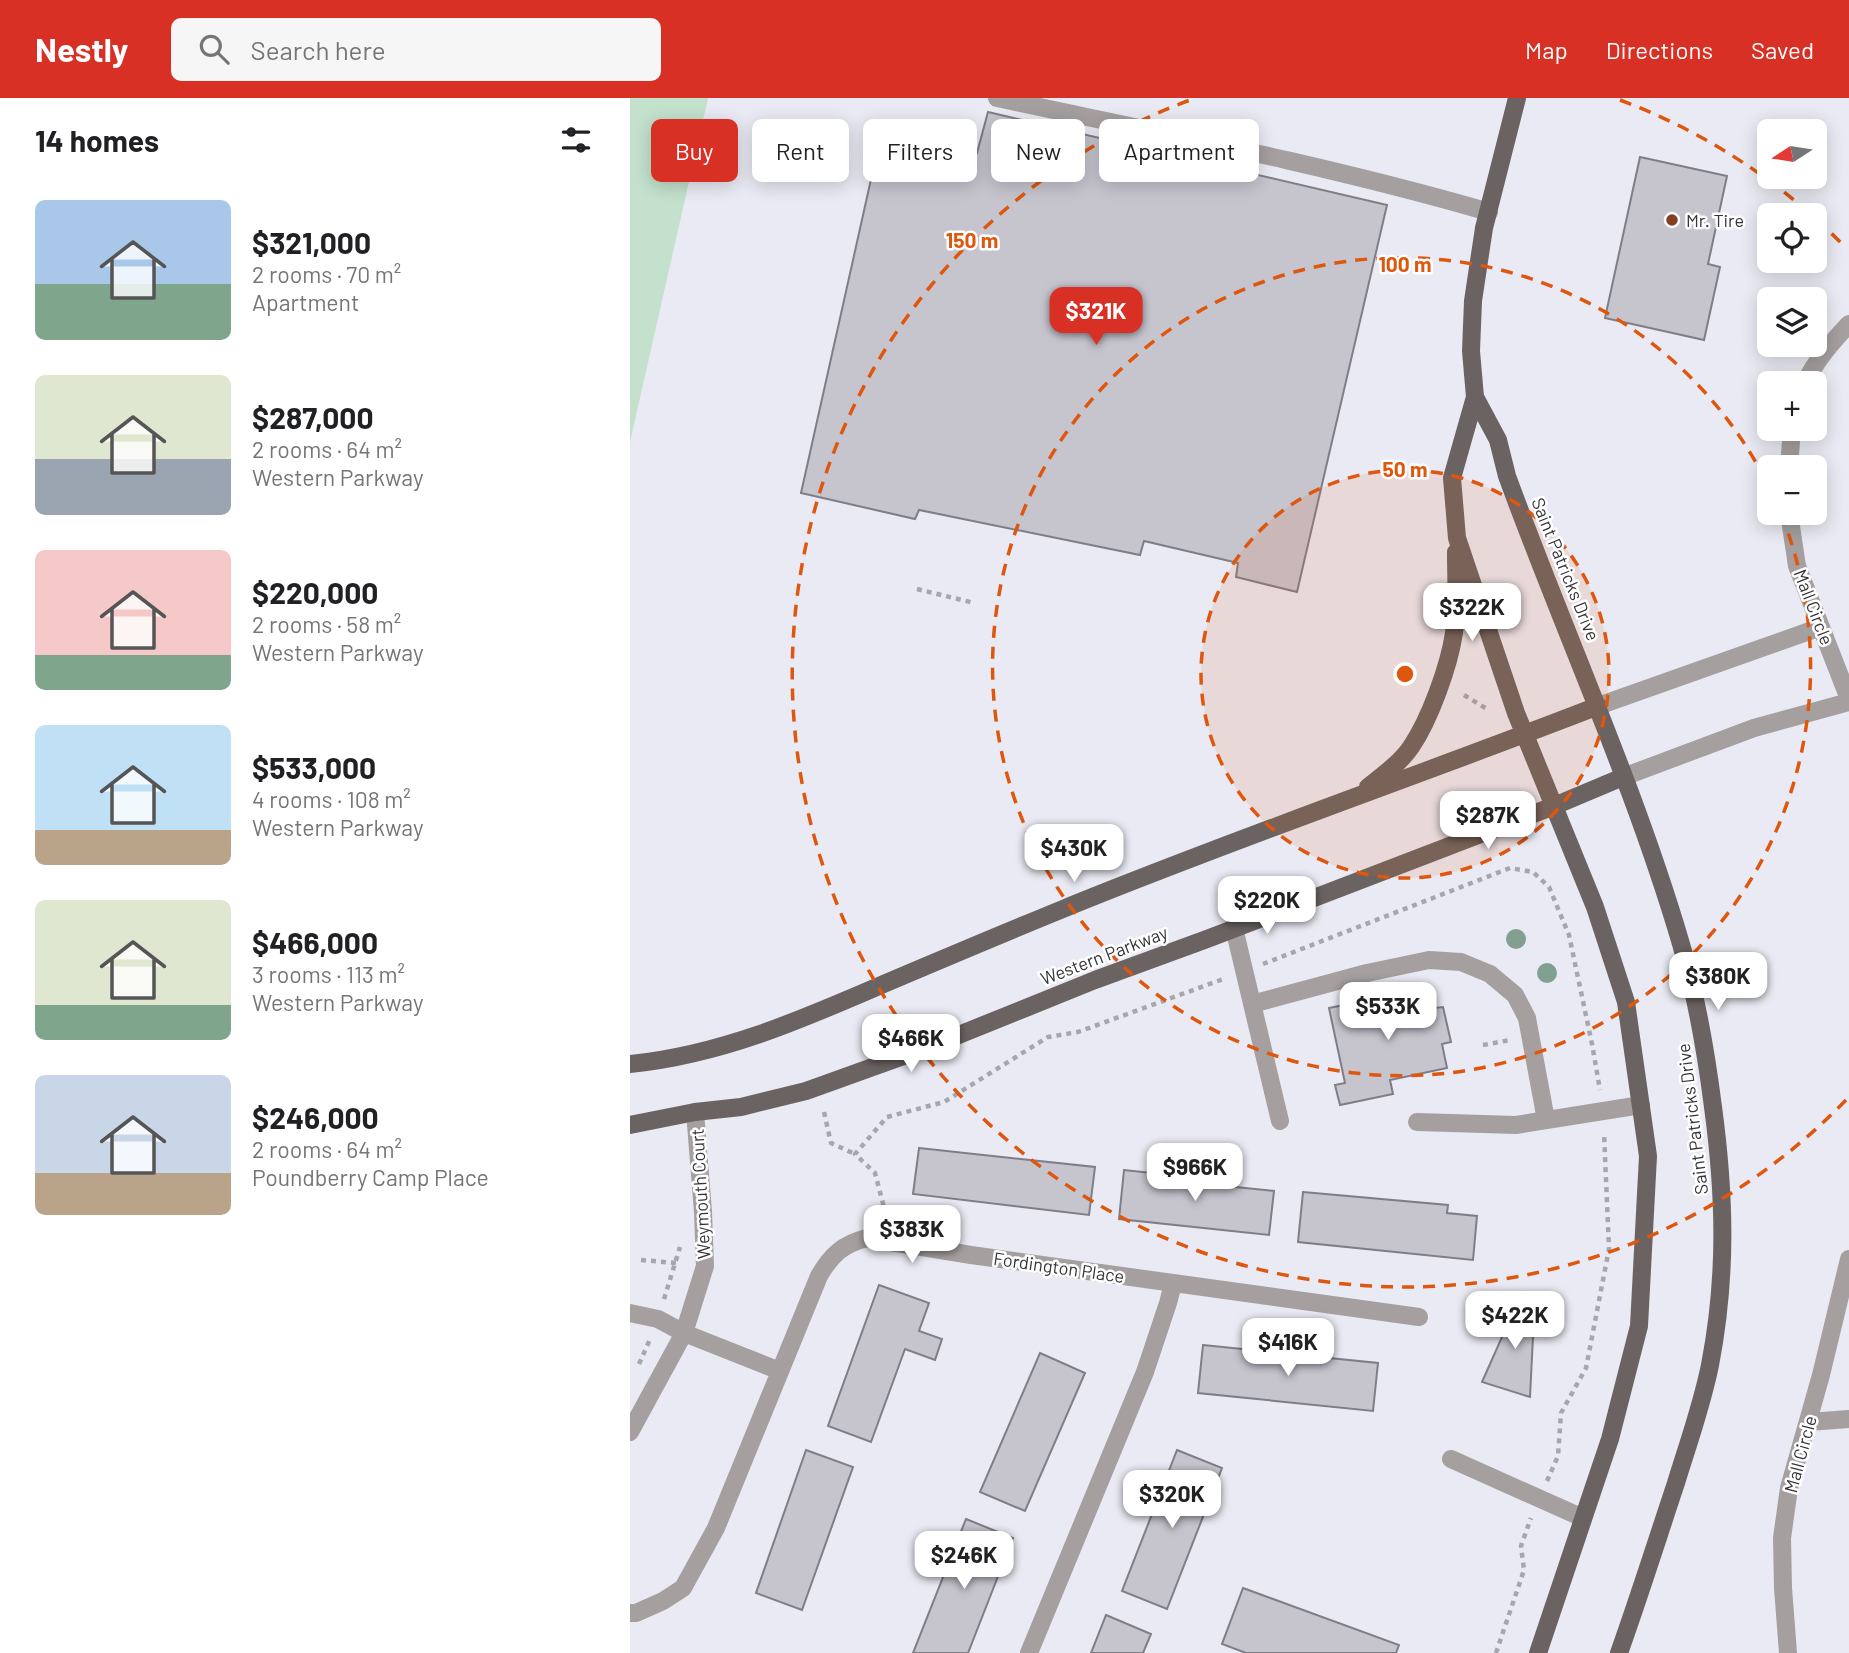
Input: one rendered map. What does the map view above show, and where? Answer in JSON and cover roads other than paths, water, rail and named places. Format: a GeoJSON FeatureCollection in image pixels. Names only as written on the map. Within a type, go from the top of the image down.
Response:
{"type":"FeatureCollection","features":[{"type":"Feature","properties":{"kind":"main road","name":"Saint Patricks Drive"},"geometry":{"type":"LineString","coordinates":[[1517,98],[1485,228],[1473,302],[1471,352],[1475,397],[1452,478],[1457,538],[1524,734],[1595,907],[1626,1002],[1648,1156],[1639,1326],[1610,1439],[1538,1653]]}},
{"type":"Feature","properties":{"kind":"main road","name":"Saint Patricks Drive"},"geometry":{"type":"LineString","coordinates":[[1475,397],[1499,440],[1507,476],[1521,515],[1598,706],[1644,832],[1681,945],[1702,1028],[1721,1164],[1722,1269],[1710,1365],[1699,1409],[1619,1653]]}},
{"type":"Feature","properties":{"kind":"main road"},"geometry":{"type":"LineString","coordinates":[[1354,798],[1392,768],[1410,748],[1425,721],[1449,660],[1454,630],[1457,538]]}},
{"type":"Feature","properties":{"kind":"main road"},"geometry":{"type":"LineString","coordinates":[[630,1064],[704,1052],[747,1040],[1140,878],[1598,706]]}},
{"type":"Feature","properties":{"kind":"main road","name":"Western Parkway"},"geometry":{"type":"LineString","coordinates":[[630,1125],[695,1112],[741,1107],[806,1091],[934,1045],[1095,980],[1554,806],[1623,777]]}},
{"type":"Feature","properties":{"kind":"street"},"geometry":{"type":"LineString","coordinates":[[997,98],[1311,165],[1489,212]]}},
{"type":"Feature","properties":{"kind":"street"},"geometry":{"type":"LineString","coordinates":[[1811,371],[1828,346],[1849,324]]}},
{"type":"Feature","properties":{"kind":"street","name":"Mall Circle"},"geometry":{"type":"LineString","coordinates":[[1791,525],[1797,566],[1849,701]]}},
{"type":"Feature","properties":{"kind":"street"},"geometry":{"type":"LineString","coordinates":[[1598,706],[1821,627]]}},
{"type":"Feature","properties":{"kind":"street"},"geometry":{"type":"LineString","coordinates":[[1623,777],[1754,727],[1849,701]]}},
{"type":"Feature","properties":{"kind":"street"},"geometry":{"type":"LineString","coordinates":[[1234,928],[1280,1121]]}},
{"type":"Feature","properties":{"kind":"street"},"geometry":{"type":"LineString","coordinates":[[1252,1004],[1367,973],[1429,960],[1461,962],[1490,974],[1515,995],[1527,1018],[1546,1120]]}},
{"type":"Feature","properties":{"kind":"street"},"geometry":{"type":"LineString","coordinates":[[1418,1122],[1516,1125],[1641,1105]]}},
{"type":"Feature","properties":{"kind":"street","name":"Weymouth Court"},"geometry":{"type":"LineString","coordinates":[[631,1430],[684,1334],[705,1266],[695,1112]]}},
{"type":"Feature","properties":{"kind":"street","name":"Fordington Place"},"geometry":{"type":"LineString","coordinates":[[630,1613],[663,1601],[682,1588],[716,1528],[818,1276],[828,1260],[855,1241],[867,1238],[1419,1317]]}},
{"type":"Feature","properties":{"kind":"street","name":"Mall Circle"},"geometry":{"type":"LineString","coordinates":[[1788,1653],[1782,1538],[1789,1488],[1841,1322],[1849,1259]]}},
{"type":"Feature","properties":{"kind":"street"},"geometry":{"type":"LineString","coordinates":[[1029,1653],[1145,1372],[1173,1283]]}},
{"type":"Feature","properties":{"kind":"street"},"geometry":{"type":"LineString","coordinates":[[630,1313],[658,1319],[684,1334],[780,1371]]}},
{"type":"Feature","properties":{"kind":"street"},"geometry":{"type":"LineString","coordinates":[[1809,1422],[1849,1419]]}},
{"type":"Feature","properties":{"kind":"street"},"geometry":{"type":"LineString","coordinates":[[1451,1459],[1583,1518]]}},
{"type":"Feature","properties":{"kind":"place","name":"Mr. Tire"},"geometry":{"type":"Point","coordinates":[1672,220]}}]}
